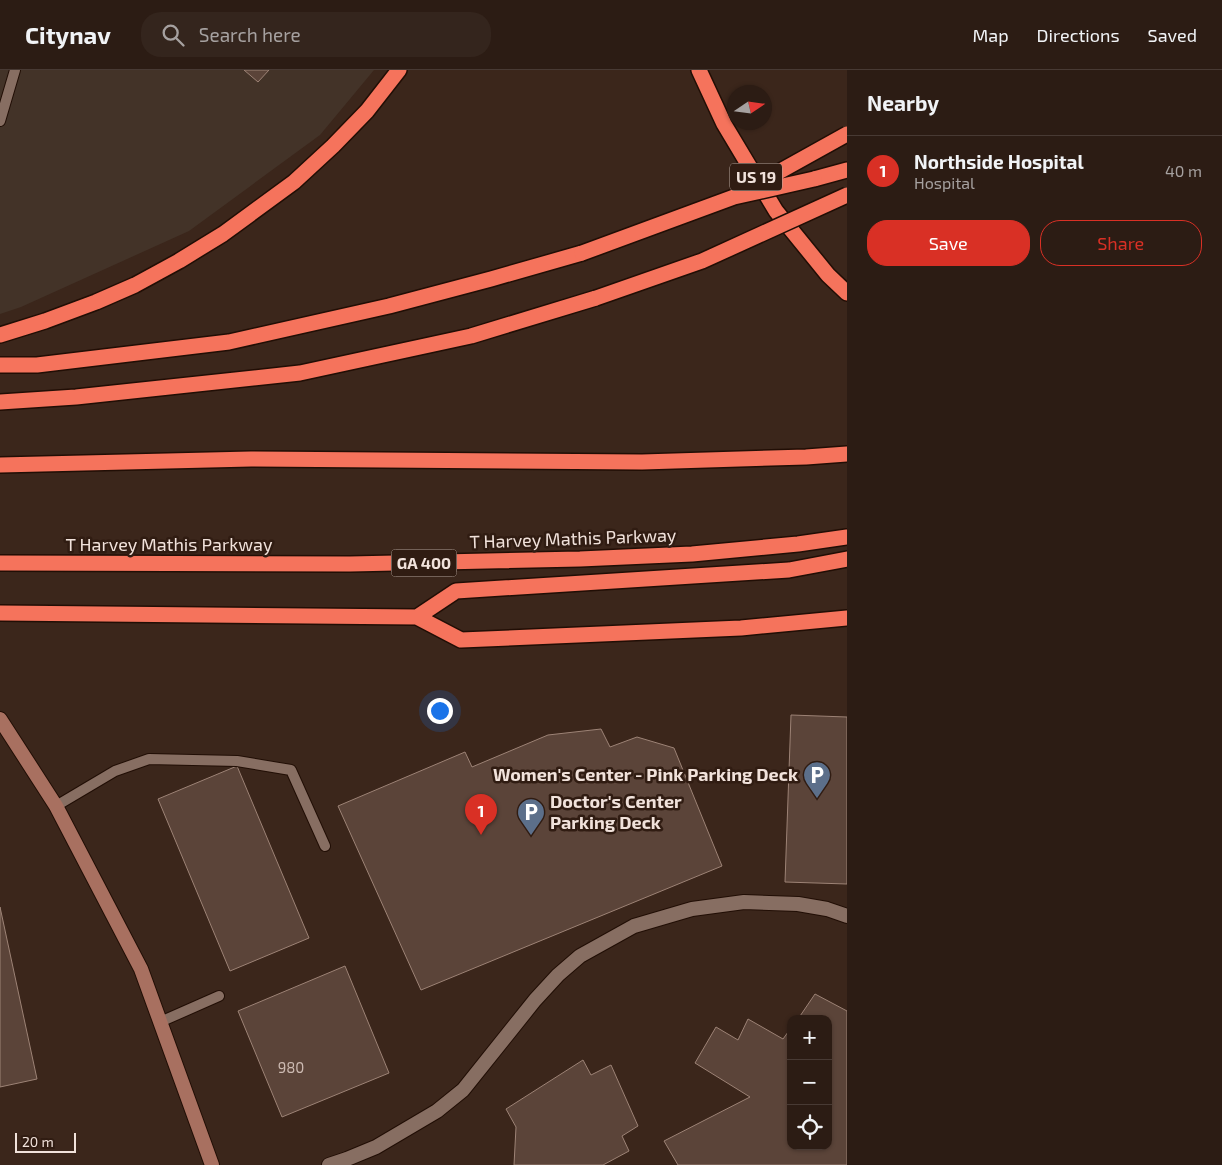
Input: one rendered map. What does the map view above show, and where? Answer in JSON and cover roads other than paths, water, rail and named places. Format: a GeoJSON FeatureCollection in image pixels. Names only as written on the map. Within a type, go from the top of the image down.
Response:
{"type":"FeatureCollection","features":[{"type":"Feature","properties":{"kind":"highway"},"geometry":{"type":"LineString","coordinates":[[0,335],[45,321],[135,285],[179,262],[223,234],[294,182],[333,146],[367,111],[399,70]]}},
{"type":"Feature","properties":{"kind":"highway","name":"US 19"},"geometry":{"type":"LineString","coordinates":[[699,70],[724,124],[776,210],[828,275],[847,293]]}},
{"type":"Feature","properties":{"kind":"highway"},"geometry":{"type":"LineString","coordinates":[[734,197],[847,134]]}},
{"type":"Feature","properties":{"kind":"highway"},"geometry":{"type":"LineString","coordinates":[[0,365],[37,365],[229,342],[388,306],[582,253],[734,197],[847,170]]}},
{"type":"Feature","properties":{"kind":"highway"},"geometry":{"type":"LineString","coordinates":[[0,402],[76,397],[300,373],[471,336],[596,298],[702,261],[847,195]]}},
{"type":"Feature","properties":{"kind":"highway"},"geometry":{"type":"LineString","coordinates":[[0,465],[251,459],[642,462],[847,454]]}},
{"type":"Feature","properties":{"kind":"highway","name":"T Harvey Mathis Parkway"},"geometry":{"type":"LineString","coordinates":[[0,563],[350,564],[561,559],[692,554],[798,544],[847,537]]}},
{"type":"Feature","properties":{"kind":"highway"},"geometry":{"type":"LineString","coordinates":[[417,617],[456,591],[789,570],[847,559]]}},
{"type":"Feature","properties":{"kind":"highway"},"geometry":{"type":"LineString","coordinates":[[0,613],[417,617],[461,640],[741,628],[847,618]]}},
{"type":"Feature","properties":{"kind":"main road"},"geometry":{"type":"LineString","coordinates":[[0,719],[56,806],[141,969],[212,1165]]}},
{"type":"Feature","properties":{"kind":"street"},"geometry":{"type":"LineString","coordinates":[[329,1165],[376,1147],[437,1111],[463,1090],[535,1000],[558,975],[580,956],[634,926],[692,909],[744,902],[798,904],[827,909],[847,916]]}},
{"type":"Feature","properties":{"kind":"lane"},"geometry":{"type":"LineString","coordinates":[[0,121],[15,70]]}},
{"type":"Feature","properties":{"kind":"lane"},"geometry":{"type":"LineString","coordinates":[[56,806],[115,771],[149,759],[237,761],[291,770],[325,846]]}},
{"type":"Feature","properties":{"kind":"lane"},"geometry":{"type":"LineString","coordinates":[[160,1022],[220,996]]}},
{"type":"Feature","properties":{"kind":"place","name":"Women's Center - Pink Parking Deck"},"geometry":{"type":"Point","coordinates":[817,799]}},
{"type":"Feature","properties":{"kind":"place","name":"Northside Hospital"},"geometry":{"type":"Point","coordinates":[481,835]}},
{"type":"Feature","properties":{"kind":"place","name":"Doctor's Center Parking Deck"},"geometry":{"type":"Point","coordinates":[531,836]}}]}
